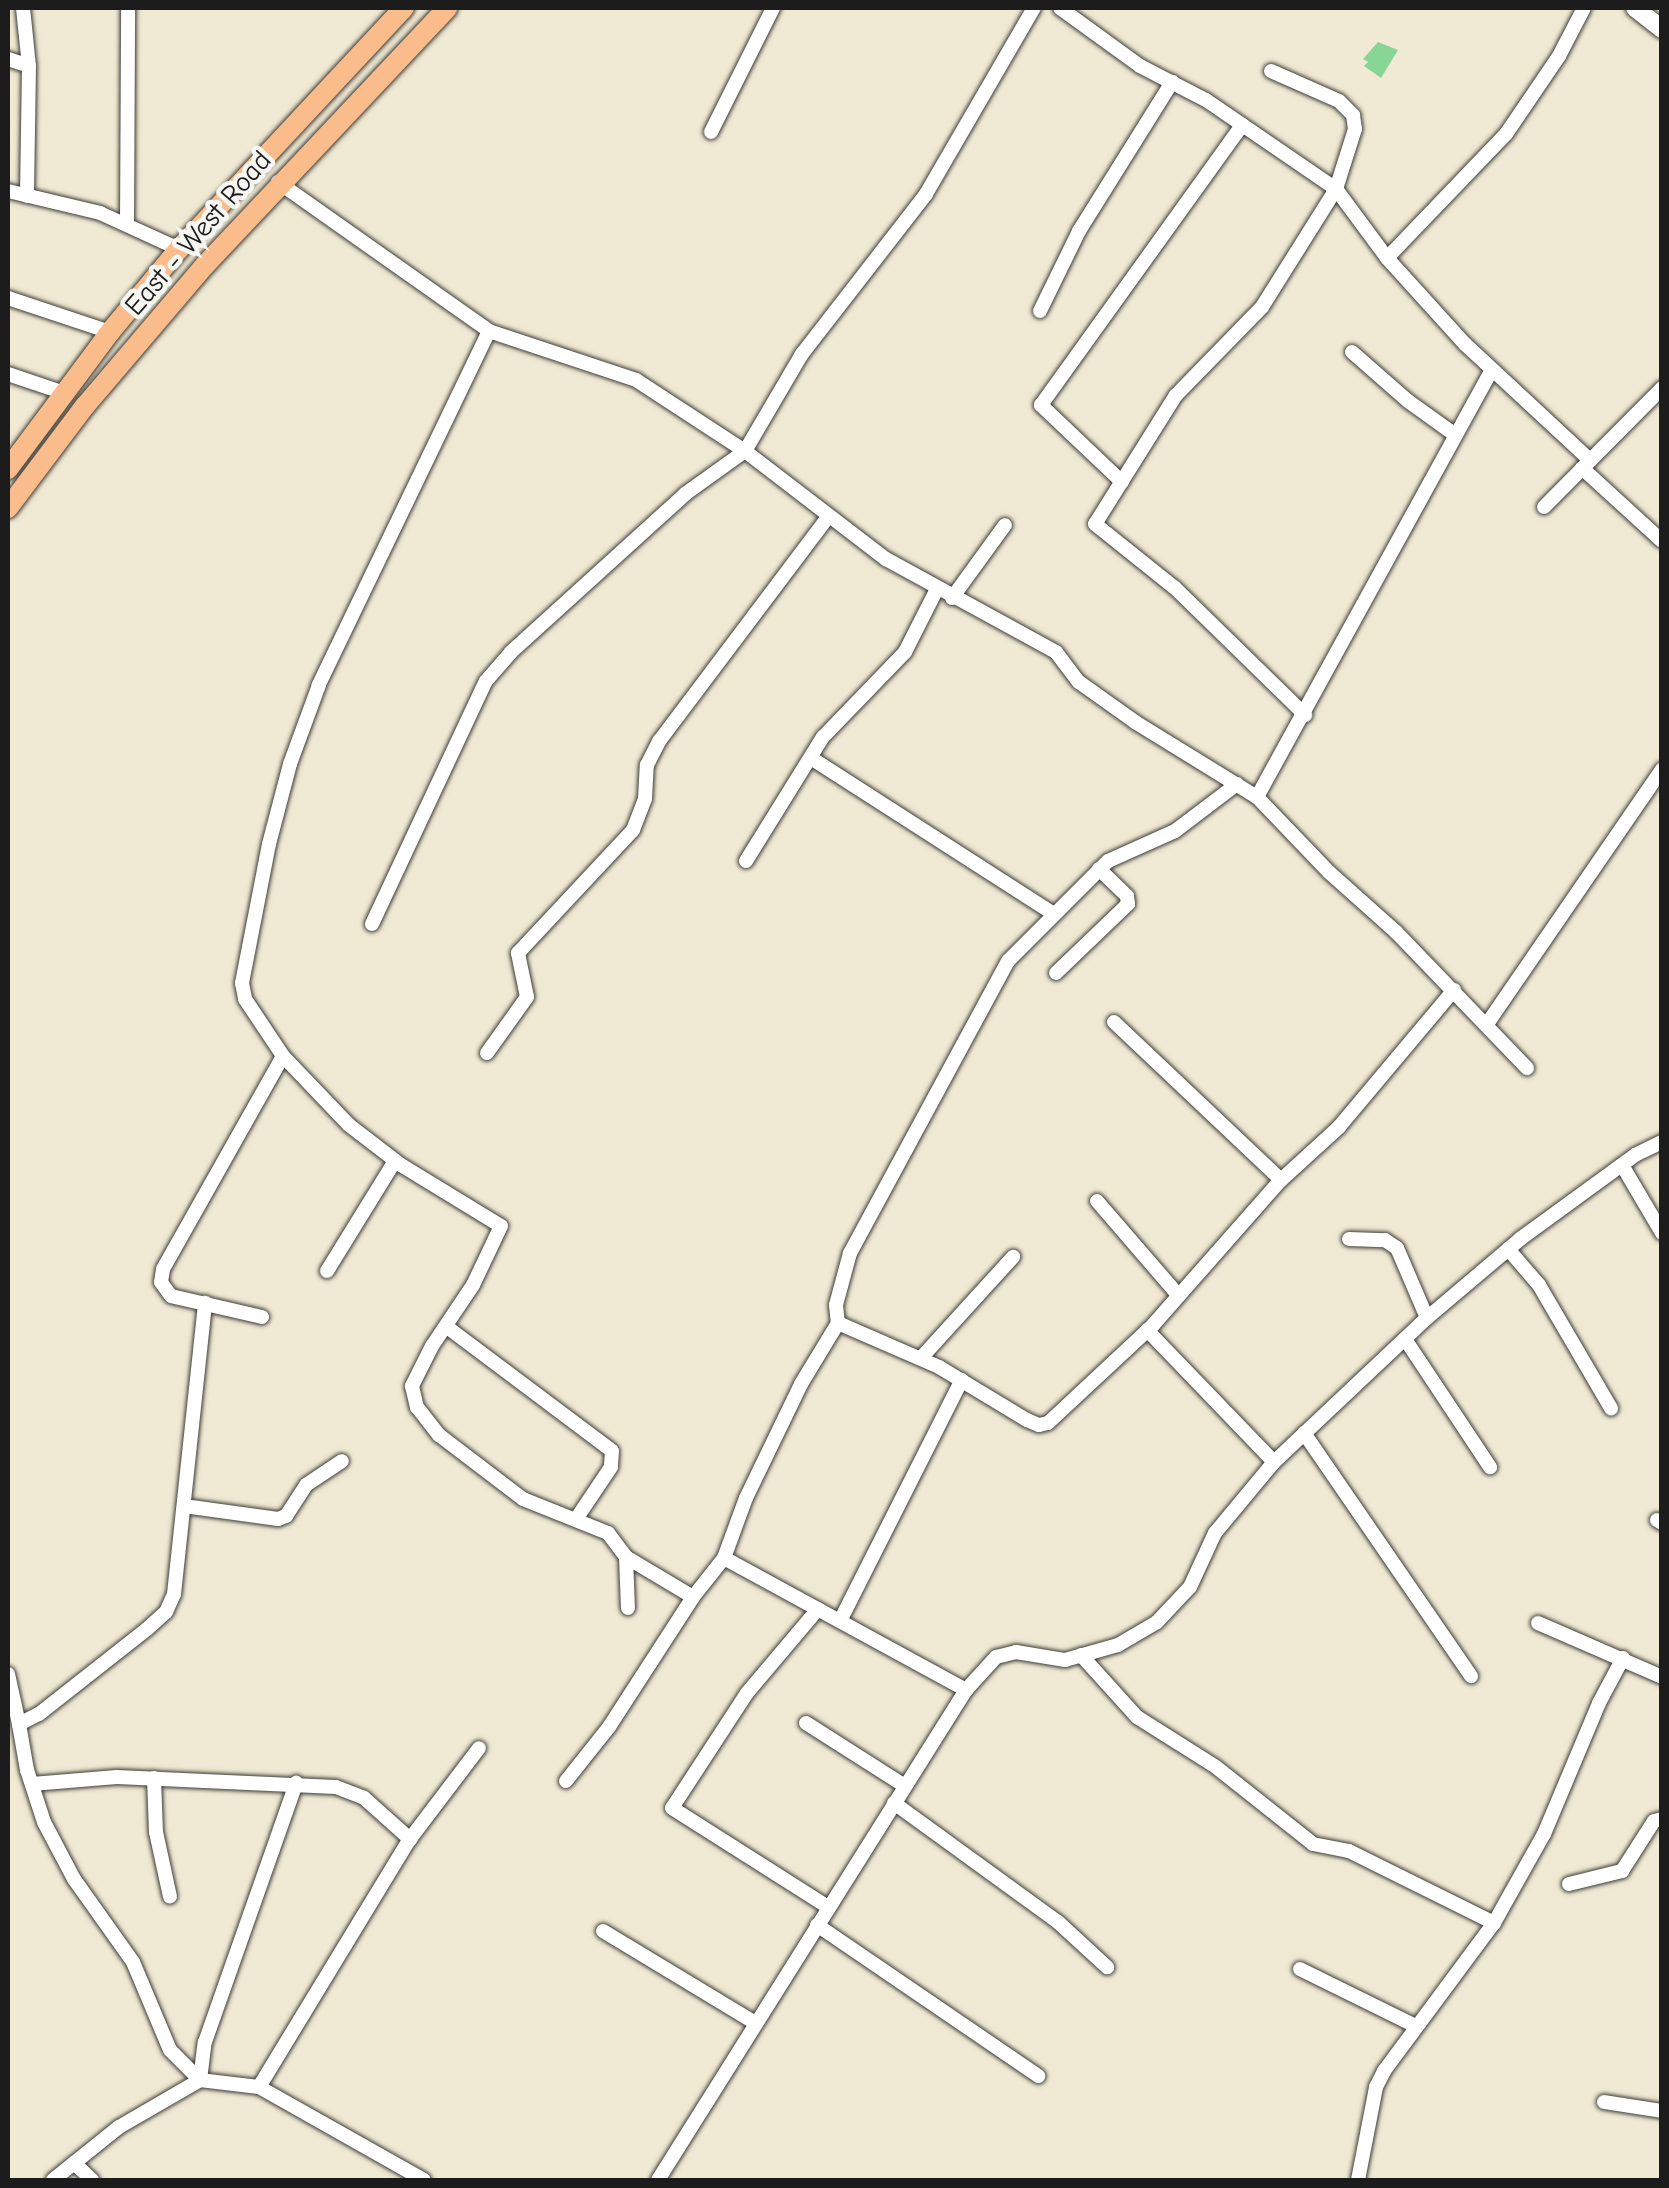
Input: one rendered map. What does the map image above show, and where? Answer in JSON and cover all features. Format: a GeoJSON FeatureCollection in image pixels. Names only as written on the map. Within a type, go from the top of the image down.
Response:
{"type":"FeatureCollection","features":[{"type":"Feature","properties":{"kind":"main road","name":"East - West Road"},"geometry":{"type":"LineString","coordinates":[[8,468],[110,332],[179,249],[404,8]]}},
{"type":"Feature","properties":{"kind":"main road","name":"East - West Road"},"geometry":{"type":"LineString","coordinates":[[8,508],[85,406],[278,182],[447,8]]}},
{"type":"Feature","properties":{"kind":"street"},"geometry":{"type":"LineString","coordinates":[[23,8],[29,66],[27,196]]}},
{"type":"Feature","properties":{"kind":"street"},"geometry":{"type":"LineString","coordinates":[[127,224],[128,8]]}},
{"type":"Feature","properties":{"kind":"street"},"geometry":{"type":"LineString","coordinates":[[711,132],[772,8]]}},
{"type":"Feature","properties":{"kind":"street"},"geometry":{"type":"LineString","coordinates":[[372,924],[486,681],[511,652],[684,494],[745,451],[802,354],[926,194],[1034,8]]}},
{"type":"Feature","properties":{"kind":"street"},"geometry":{"type":"LineString","coordinates":[[1060,8],[1140,66],[1242,124],[1336,189],[1387,258],[1662,542]]}},
{"type":"Feature","properties":{"kind":"street"},"geometry":{"type":"LineString","coordinates":[[1387,258],[1506,134],[1559,56],[1584,8]]}},
{"type":"Feature","properties":{"kind":"street"},"geometry":{"type":"LineString","coordinates":[[1636,8],[1662,28]]}},
{"type":"Feature","properties":{"kind":"street"},"geometry":{"type":"LineString","coordinates":[[1654,8],[1662,14]]}},
{"type":"Feature","properties":{"kind":"street"},"geometry":{"type":"LineString","coordinates":[[8,59],[29,66]]}},
{"type":"Feature","properties":{"kind":"street"},"geometry":{"type":"LineString","coordinates":[[1271,70],[1338,101],[1353,115],[1354,129],[1336,189],[1262,306],[1176,395],[1095,524],[1174,588],[1305,715]]}},
{"type":"Feature","properties":{"kind":"street"},"geometry":{"type":"LineString","coordinates":[[1040,311],[1078,232],[1172,82]]}},
{"type":"Feature","properties":{"kind":"street"},"geometry":{"type":"LineString","coordinates":[[1122,482],[1041,405],[1242,124]]}},
{"type":"Feature","properties":{"kind":"street"},"geometry":{"type":"LineString","coordinates":[[278,182],[489,331],[636,380],[745,451],[827,518],[936,590],[1056,652],[1079,682],[1257,797],[1488,1024],[1527,1068]]}},
{"type":"Feature","properties":{"kind":"street"},"geometry":{"type":"LineString","coordinates":[[8,190],[127,224],[179,249]]}},
{"type":"Feature","properties":{"kind":"street"},"geometry":{"type":"LineString","coordinates":[[8,298],[110,332]]}},
{"type":"Feature","properties":{"kind":"street"},"geometry":{"type":"LineString","coordinates":[[489,331],[318,685],[290,764],[242,983],[245,999],[283,1056],[350,1125],[395,1160],[501,1226],[412,1386],[416,1407],[440,1435],[484,1473],[522,1499],[608,1533],[626,1558],[693,1598]]}},
{"type":"Feature","properties":{"kind":"street"},"geometry":{"type":"LineString","coordinates":[[1352,352],[1408,401],[1454,434]]}},
{"type":"Feature","properties":{"kind":"street"},"geometry":{"type":"LineString","coordinates":[[1257,797],[1492,370]]}},
{"type":"Feature","properties":{"kind":"street"},"geometry":{"type":"LineString","coordinates":[[8,374],[64,393]]}},
{"type":"Feature","properties":{"kind":"street"},"geometry":{"type":"LineString","coordinates":[[1544,508],[1662,388]]}},
{"type":"Feature","properties":{"kind":"street"},"geometry":{"type":"LineString","coordinates":[[486,1052],[527,998],[518,953],[633,830],[645,799],[647,765],[660,740],[827,518]]}},
{"type":"Feature","properties":{"kind":"street"},"geometry":{"type":"LineString","coordinates":[[952,598],[1004,525]]}},
{"type":"Feature","properties":{"kind":"street"},"geometry":{"type":"LineString","coordinates":[[746,861],[823,737],[905,652],[936,590]]}},
{"type":"Feature","properties":{"kind":"street"},"geometry":{"type":"LineString","coordinates":[[811,758],[1052,913]]}},
{"type":"Feature","properties":{"kind":"street"},"geometry":{"type":"LineString","coordinates":[[1488,1024],[1662,770]]}},
{"type":"Feature","properties":{"kind":"street"},"geometry":{"type":"LineString","coordinates":[[566,1781],[609,1727],[693,1598],[724,1558],[746,1498],[801,1384],[838,1323],[836,1305],[850,1253],[1008,961],[1052,913],[1118,854],[1184,826],[1237,784]]}},
{"type":"Feature","properties":{"kind":"street"},"geometry":{"type":"LineString","coordinates":[[1056,972],[1128,904],[1127,896],[1100,869]]}},
{"type":"Feature","properties":{"kind":"street"},"geometry":{"type":"LineString","coordinates":[[838,1323],[921,1358],[1027,1420],[1038,1425],[1048,1423],[1147,1330],[1282,1180],[1340,1128],[1454,990]]}},
{"type":"Feature","properties":{"kind":"street"},"geometry":{"type":"LineString","coordinates":[[1114,1022],[1282,1180]]}},
{"type":"Feature","properties":{"kind":"street"},"geometry":{"type":"LineString","coordinates":[[262,1317],[165,1292],[163,1270],[283,1056]]}},
{"type":"Feature","properties":{"kind":"street"},"geometry":{"type":"LineString","coordinates":[[658,2180],[966,1690],[996,1657],[1016,1652],[1065,1660],[1118,1645],[1157,1622],[1190,1587],[1215,1532],[1274,1462],[1405,1338],[1508,1249],[1622,1165],[1662,1142]]}},
{"type":"Feature","properties":{"kind":"street"},"geometry":{"type":"LineString","coordinates":[[326,1271],[395,1160]]}},
{"type":"Feature","properties":{"kind":"street"},"geometry":{"type":"LineString","coordinates":[[1622,1165],[1662,1234]]}},
{"type":"Feature","properties":{"kind":"street"},"geometry":{"type":"LineString","coordinates":[[1097,1200],[1178,1294]]}},
{"type":"Feature","properties":{"kind":"street"},"geometry":{"type":"LineString","coordinates":[[1348,1239],[1385,1240],[1397,1248],[1427,1318]]}},
{"type":"Feature","properties":{"kind":"street"},"geometry":{"type":"LineString","coordinates":[[1508,1249],[1539,1285],[1611,1408]]}},
{"type":"Feature","properties":{"kind":"street"},"geometry":{"type":"LineString","coordinates":[[921,1358],[1013,1257]]}},
{"type":"Feature","properties":{"kind":"street"},"geometry":{"type":"LineString","coordinates":[[19,1724],[38,1714],[166,1612],[174,1594],[205,1303]]}},
{"type":"Feature","properties":{"kind":"street"},"geometry":{"type":"LineString","coordinates":[[447,1326],[612,1451],[610,1467],[576,1520]]}},
{"type":"Feature","properties":{"kind":"street"},"geometry":{"type":"LineString","coordinates":[[1147,1330],[1274,1462]]}},
{"type":"Feature","properties":{"kind":"street"},"geometry":{"type":"LineString","coordinates":[[1405,1338],[1490,1466]]}},
{"type":"Feature","properties":{"kind":"street"},"geometry":{"type":"LineString","coordinates":[[840,1621],[962,1380]]}},
{"type":"Feature","properties":{"kind":"street"},"geometry":{"type":"LineString","coordinates":[[1304,1434],[1470,1676]]}},
{"type":"Feature","properties":{"kind":"street"},"geometry":{"type":"LineString","coordinates":[[184,1506],[278,1519],[286,1516],[306,1485],[342,1460]]}},
{"type":"Feature","properties":{"kind":"street"},"geometry":{"type":"LineString","coordinates":[[626,1558],[628,1608]]}},
{"type":"Feature","properties":{"kind":"street"},"geometry":{"type":"LineString","coordinates":[[724,1558],[966,1690]]}},
{"type":"Feature","properties":{"kind":"street"},"geometry":{"type":"LineString","coordinates":[[818,1609],[746,1693],[672,1808],[828,1907]]}},
{"type":"Feature","properties":{"kind":"street"},"geometry":{"type":"LineString","coordinates":[[1538,1624],[1662,1677]]}},
{"type":"Feature","properties":{"kind":"street"},"geometry":{"type":"LineString","coordinates":[[1081,1656],[1137,1717],[1216,1767],[1305,1839],[1350,1851],[1494,1923]]}},
{"type":"Feature","properties":{"kind":"street"},"geometry":{"type":"LineString","coordinates":[[1358,2180],[1376,2087],[1414,2025],[1494,1923],[1544,1834],[1599,1703],[1623,1658]]}},
{"type":"Feature","properties":{"kind":"street"},"geometry":{"type":"LineString","coordinates":[[8,1674],[29,1776],[44,1822],[74,1880],[133,1962],[170,2050],[200,2080]]}},
{"type":"Feature","properties":{"kind":"street"},"geometry":{"type":"LineString","coordinates":[[806,1723],[905,1786]]}},
{"type":"Feature","properties":{"kind":"street"},"geometry":{"type":"LineString","coordinates":[[259,2087],[410,1839],[479,1748]]}},
{"type":"Feature","properties":{"kind":"street"},"geometry":{"type":"LineString","coordinates":[[8,1772],[29,1776],[296,1783],[354,1791],[410,1839]]}},
{"type":"Feature","properties":{"kind":"street"},"geometry":{"type":"LineString","coordinates":[[154,1778],[156,1832],[170,1898]]}},
{"type":"Feature","properties":{"kind":"street"},"geometry":{"type":"LineString","coordinates":[[200,2080],[205,2042],[296,1783]]}},
{"type":"Feature","properties":{"kind":"street"},"geometry":{"type":"LineString","coordinates":[[894,1803],[1058,1922],[1107,1967]]}},
{"type":"Feature","properties":{"kind":"street"},"geometry":{"type":"LineString","coordinates":[[1568,1884],[1622,1871],[1654,1821],[1662,1819]]}},
{"type":"Feature","properties":{"kind":"street"},"geometry":{"type":"LineString","coordinates":[[817,1925],[1038,2076]]}},
{"type":"Feature","properties":{"kind":"street"},"geometry":{"type":"LineString","coordinates":[[603,1931],[754,2022]]}},
{"type":"Feature","properties":{"kind":"street"},"geometry":{"type":"LineString","coordinates":[[1300,1969],[1414,2025]]}},
{"type":"Feature","properties":{"kind":"street"},"geometry":{"type":"LineString","coordinates":[[53,2180],[119,2128],[200,2080],[259,2087],[424,2180]]}},
{"type":"Feature","properties":{"kind":"street"},"geometry":{"type":"LineString","coordinates":[[1604,2102],[1662,2111]]}},
{"type":"Feature","properties":{"kind":"street"},"geometry":{"type":"LineString","coordinates":[[74,2163],[92,2180]]}},
{"type":"Feature","properties":{"kind":"green space"},"geometry":{"type":"Polygon","coordinates":[[[1378,42],[1398,50],[1381,78],[1364,66],[1368,62],[1363,59],[1378,42]]]}}]}
